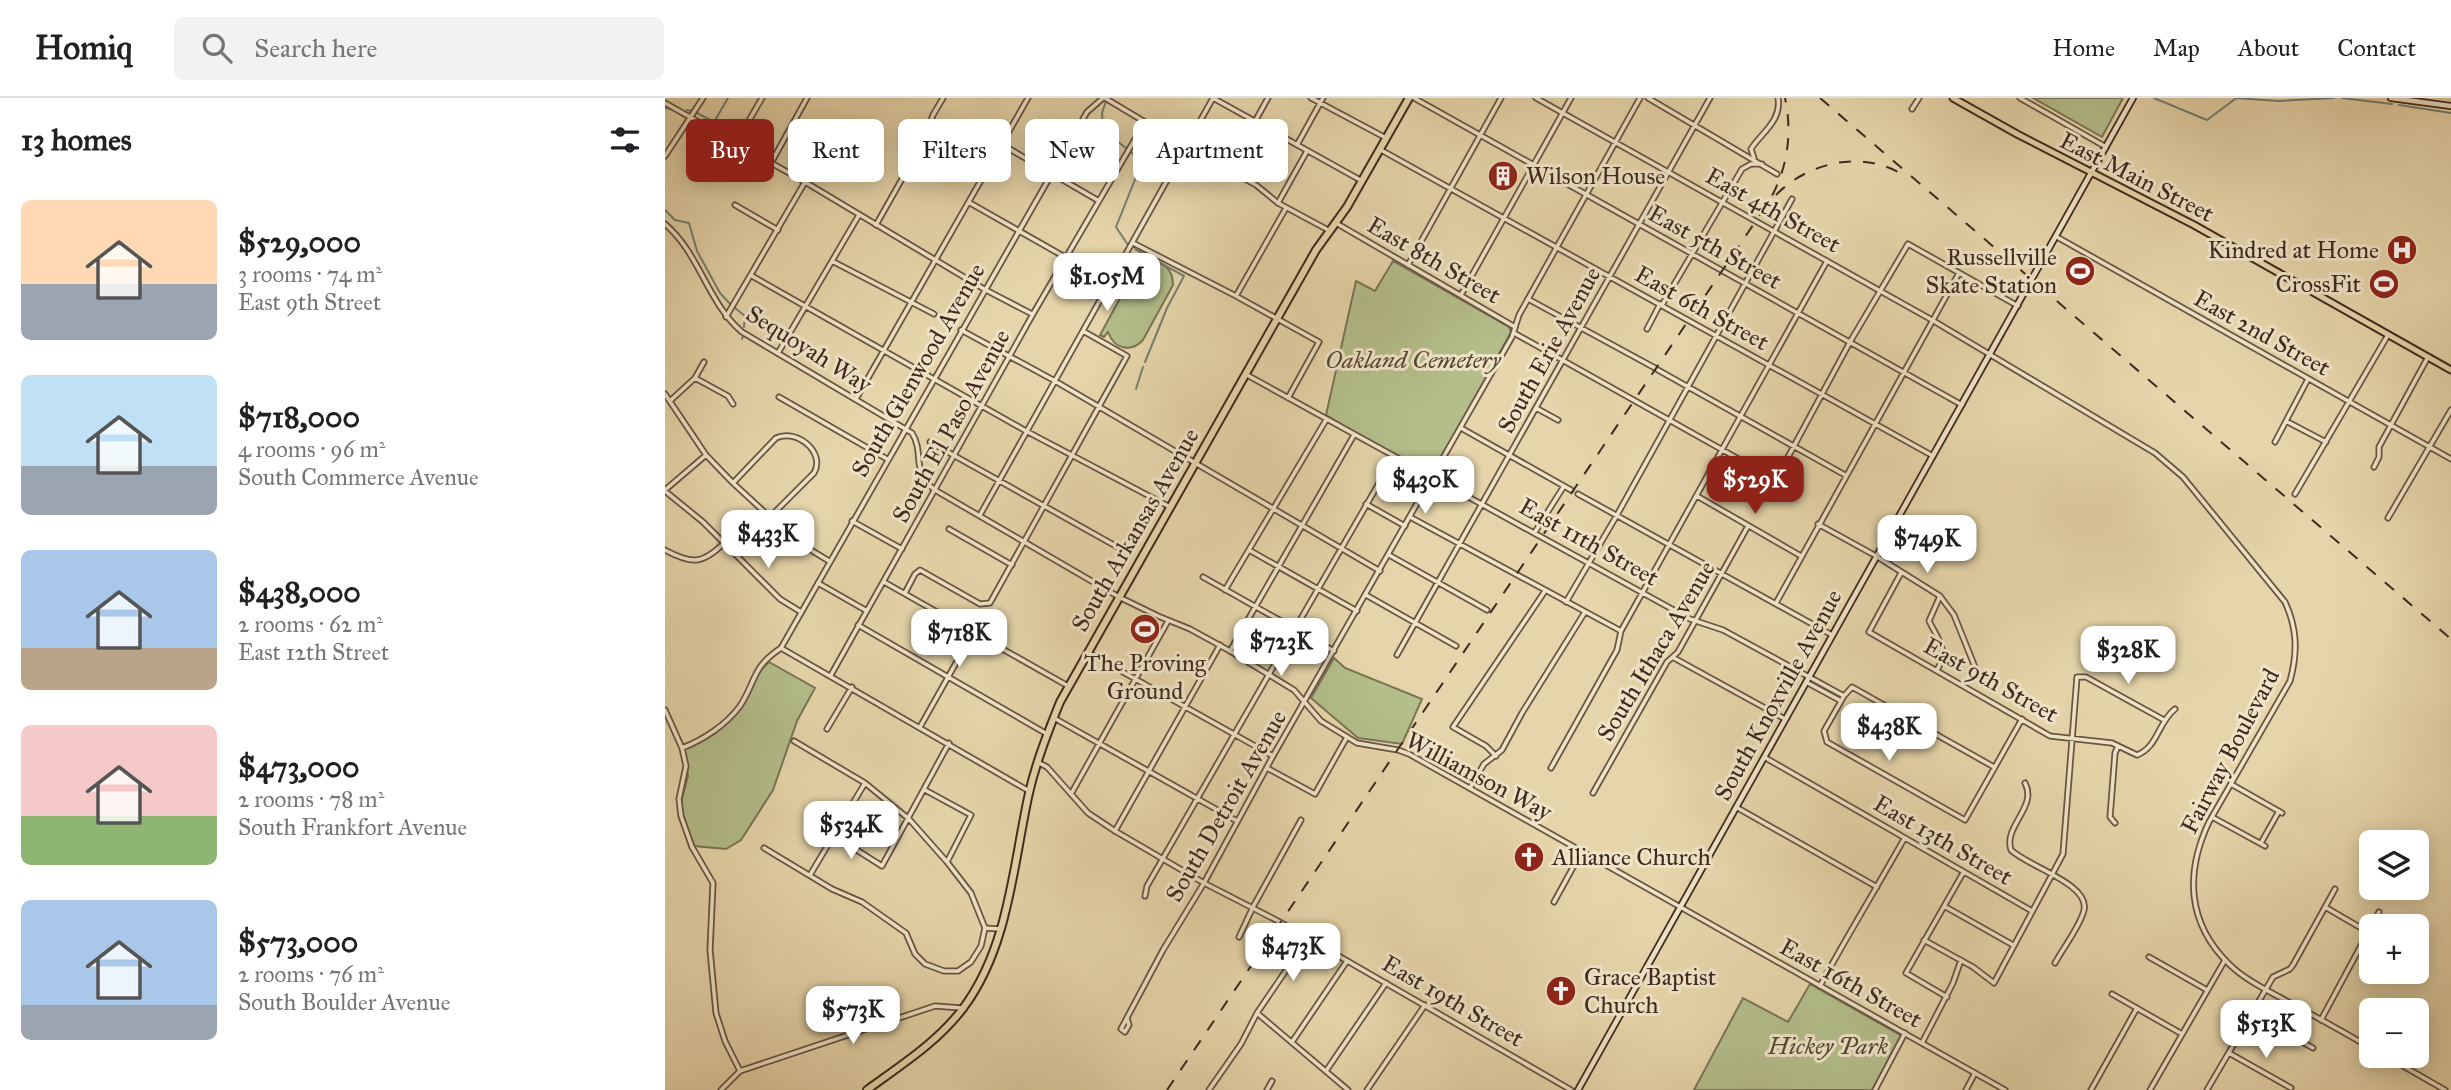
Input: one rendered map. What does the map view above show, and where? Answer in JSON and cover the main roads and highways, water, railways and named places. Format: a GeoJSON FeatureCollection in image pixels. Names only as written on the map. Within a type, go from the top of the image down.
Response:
{"type":"FeatureCollection","features":[{"type":"Feature","properties":{"kind":"highway","name":"South Arkansas Avenue"},"geometry":{"type":"LineString","coordinates":[[867,1090],[917,1054],[946,1028],[963,1008],[983,976],[1000,929],[1029,791],[1047,734],[1068,686],[1316,250],[1362,181],[1409,99]]}},
{"type":"Feature","properties":{"kind":"main road","name":"East Main Street"},"geometry":{"type":"LineString","coordinates":[[1953,98],[2194,225],[2451,370]]}},
{"type":"Feature","properties":{"kind":"main road"},"geometry":{"type":"LineString","coordinates":[[2391,98],[2451,106]]}},
{"type":"Feature","properties":{"kind":"main road","name":"South Knoxville Avenue"},"geometry":{"type":"LineString","coordinates":[[1578,1090],[2132,99]]}},
{"type":"Feature","properties":{"kind":"waterway"},"geometry":{"type":"LineString","coordinates":[[697,113],[714,122],[728,98]]}},
{"type":"Feature","properties":{"kind":"waterway"},"geometry":{"type":"LineString","coordinates":[[2154,98],[2207,120],[2235,99]]}},
{"type":"Feature","properties":{"kind":"waterway"},"geometry":{"type":"LineString","coordinates":[[2236,98],[2278,101],[2334,98]]}},
{"type":"Feature","properties":{"kind":"waterway"},"geometry":{"type":"LineString","coordinates":[[2342,98],[2392,104]]}},
{"type":"Feature","properties":{"kind":"waterway"},"geometry":{"type":"LineString","coordinates":[[1106,101],[1102,113],[1103,130],[1126,148]]}},
{"type":"Feature","properties":{"kind":"waterway"},"geometry":{"type":"LineString","coordinates":[[2399,105],[2451,113]]}},
{"type":"Feature","properties":{"kind":"waterway"},"geometry":{"type":"LineString","coordinates":[[665,108],[671,109]]}},
{"type":"Feature","properties":{"kind":"waterway"},"geometry":{"type":"LineString","coordinates":[[687,110],[692,111]]}},
{"type":"Feature","properties":{"kind":"waterway"},"geometry":{"type":"LineString","coordinates":[[1128,245],[1116,227],[1142,162],[1130,151]]}},
{"type":"Feature","properties":{"kind":"waterway"},"geometry":{"type":"LineString","coordinates":[[665,210],[675,220],[689,223],[697,251],[720,293],[732,306]]}},
{"type":"Feature","properties":{"kind":"waterway"},"geometry":{"type":"LineString","coordinates":[[1135,249],[1184,276],[1167,308],[1145,362]]}},
{"type":"Feature","properties":{"kind":"waterway"},"geometry":{"type":"LineString","coordinates":[[735,308],[745,316],[744,327]]}},
{"type":"Feature","properties":{"kind":"waterway"},"geometry":{"type":"LineString","coordinates":[[1136,389],[1143,367]]}},
{"type":"Feature","properties":{"kind":"railway"},"geometry":{"type":"LineString","coordinates":[[1167,1090],[1768,203],[1780,178],[1787,152],[1785,98]]}},
{"type":"Feature","properties":{"kind":"railway"},"geometry":{"type":"LineString","coordinates":[[1820,98],[2451,639]]}},
{"type":"Feature","properties":{"kind":"railway"},"geometry":{"type":"LineString","coordinates":[[1776,195],[1803,175],[1835,163],[1868,162],[1900,173]]}},
{"type":"Feature","properties":{"kind":"place","name":"Wilson House"},"geometry":{"type":"Point","coordinates":[1503,176]}},
{"type":"Feature","properties":{"kind":"place","name":"Kindred at Home"},"geometry":{"type":"Point","coordinates":[2402,250]}},
{"type":"Feature","properties":{"kind":"place","name":"Russellville Skate Station"},"geometry":{"type":"Point","coordinates":[2080,271]}},
{"type":"Feature","properties":{"kind":"place","name":"CrossFit"},"geometry":{"type":"Point","coordinates":[2384,284]}},
{"type":"Feature","properties":{"kind":"place","name":"The Proving Ground"},"geometry":{"type":"Point","coordinates":[1145,629]}},
{"type":"Feature","properties":{"kind":"place","name":"Alliance Church"},"geometry":{"type":"Point","coordinates":[1529,857]}},
{"type":"Feature","properties":{"kind":"place","name":"Grace Baptist Church"},"geometry":{"type":"Point","coordinates":[1561,991]}},
{"type":"Feature","properties":{"kind":"park label","name":"Oakland Cemetery"},"geometry":{"type":"Point","coordinates":[1413,360]}},
{"type":"Feature","properties":{"kind":"park label","name":"Hickey Park"},"geometry":{"type":"Point","coordinates":[1828,1046]}}]}
